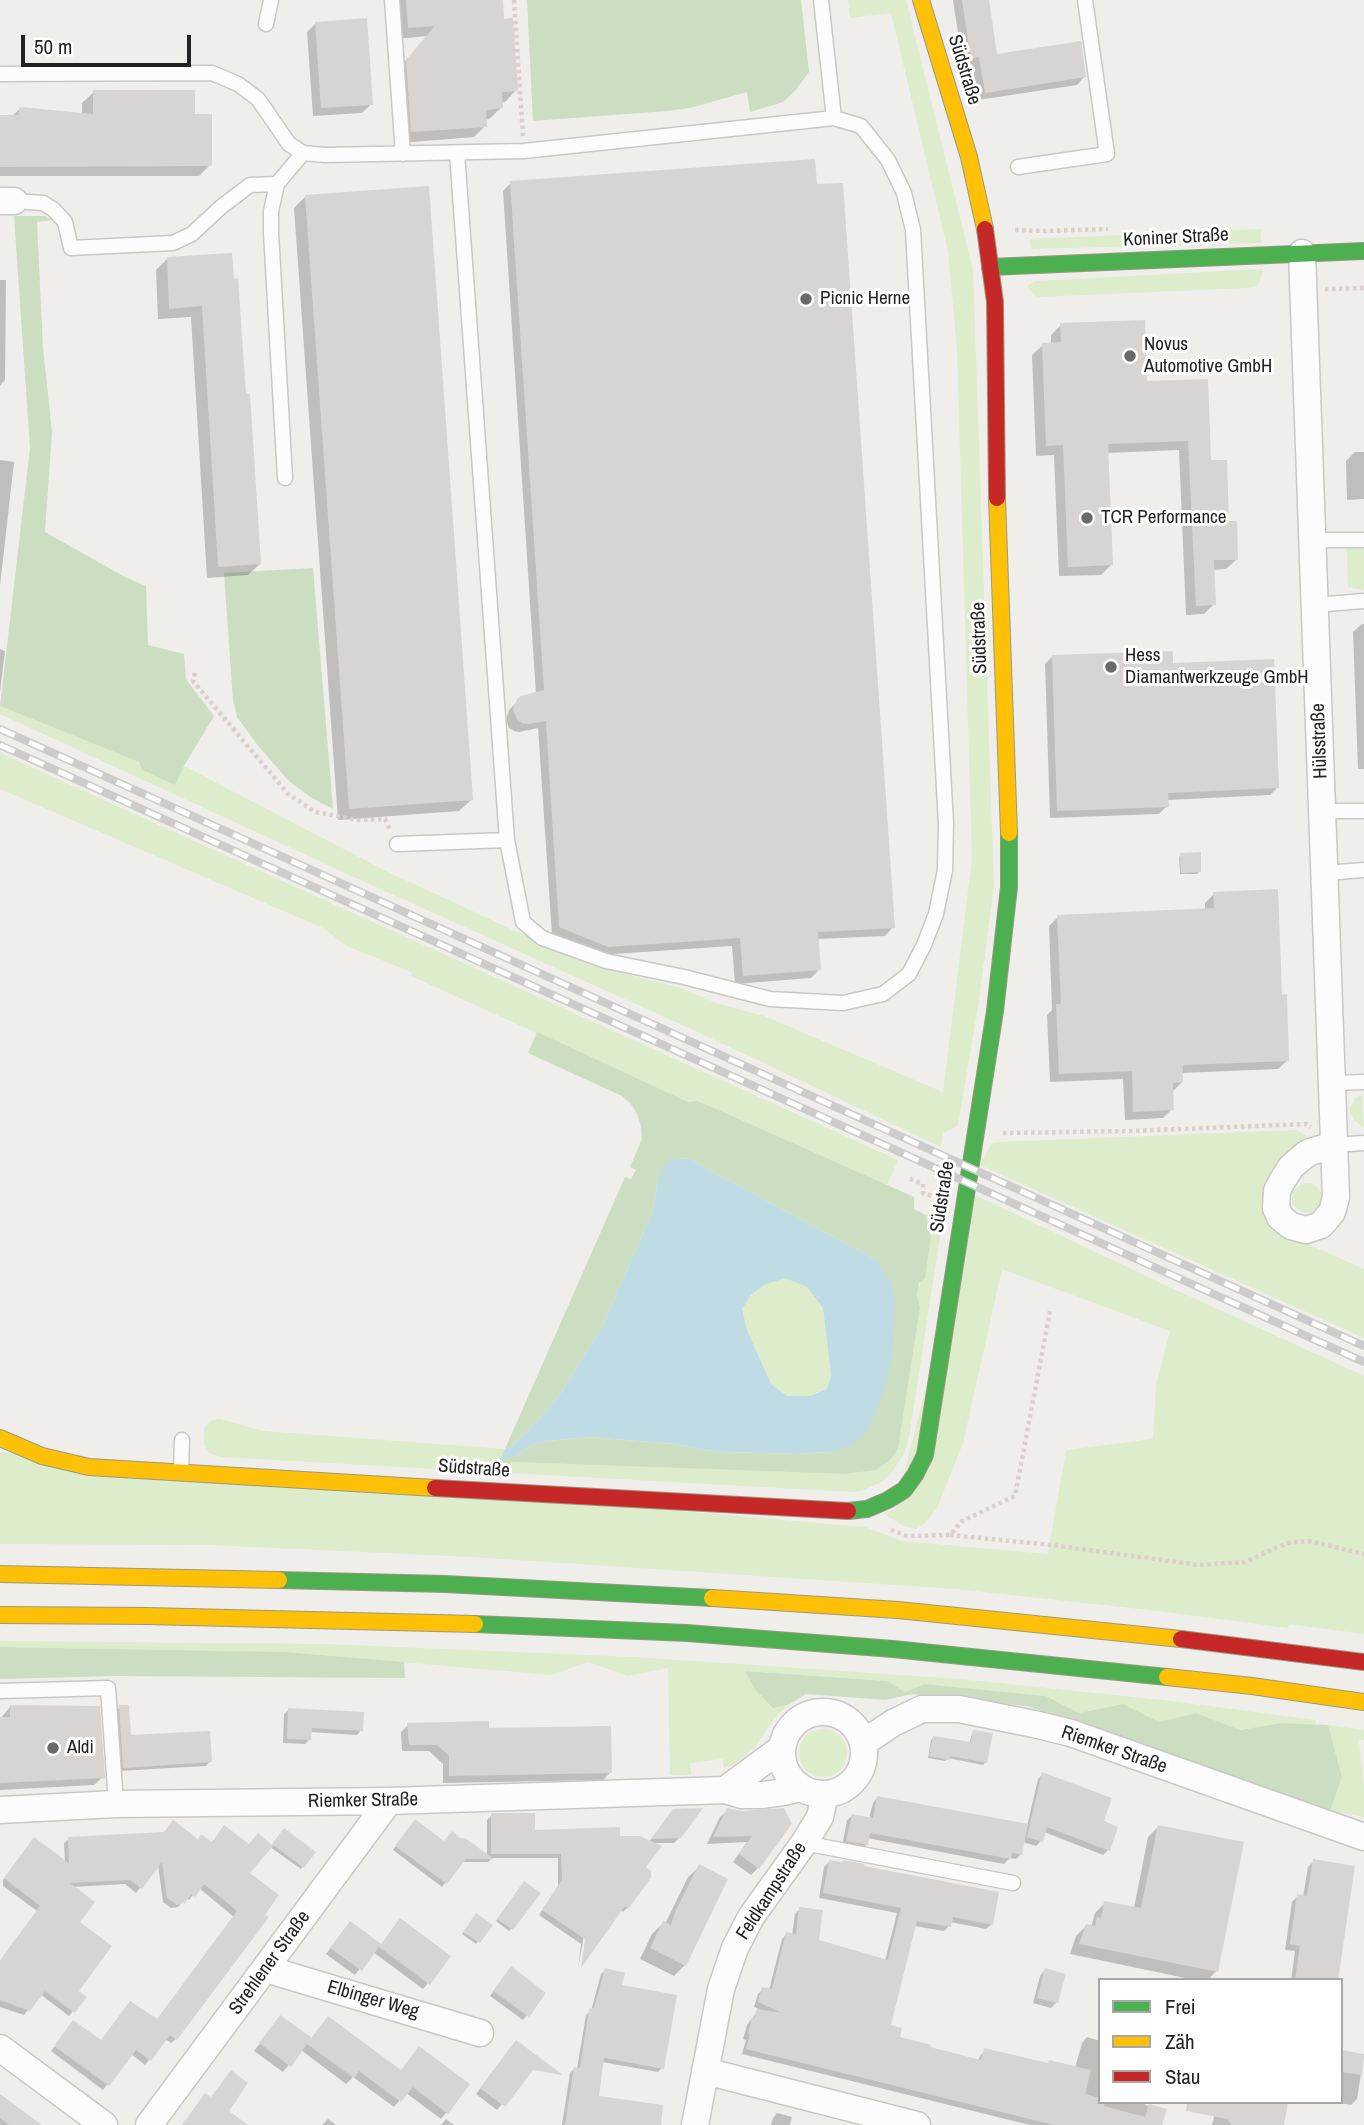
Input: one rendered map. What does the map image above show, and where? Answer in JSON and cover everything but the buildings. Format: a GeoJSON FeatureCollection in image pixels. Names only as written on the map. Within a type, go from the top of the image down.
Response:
{"type":"FeatureCollection","features":[{"type":"Feature","properties":{"kind":"main road","name":"Südstraße"},"geometry":{"type":"LineString","coordinates":[[0,1438],[42,1456],[89,1467],[848,1511],[867,1509],[888,1500],[904,1490],[915,1475],[925,1455],[995,1011],[1009,887],[998,551],[995,314],[984,225],[969,157],[921,0]]}},
{"type":"Feature","properties":{"kind":"main road","name":"Koniner Straße"},"geometry":{"type":"LineString","coordinates":[[990,267],[1364,251]]}},
{"type":"Feature","properties":{"kind":"main road"},"geometry":{"type":"LineString","coordinates":[[0,1574],[445,1584],[745,1600],[898,1610],[1231,1645],[1364,1662]]}},
{"type":"Feature","properties":{"kind":"main road"},"geometry":{"type":"LineString","coordinates":[[0,1615],[452,1623],[687,1633],[893,1648],[1252,1686],[1362,1701]]}},
{"type":"Feature","properties":{"kind":"street","name":"Hülsstraße"},"geometry":{"type":"LineString","coordinates":[[1302,253],[1334,1145]]}},
{"type":"Feature","properties":{"kind":"street","name":"Riemker Straße"},"geometry":{"type":"LineString","coordinates":[[863,1743],[893,1723],[922,1709],[959,1709],[1071,1733],[1364,1837]]}},
{"type":"Feature","properties":{"kind":"street"},"geometry":{"type":"LineString","coordinates":[[829,1712],[844,1717],[856,1728],[863,1743],[864,1758],[860,1771],[852,1783],[839,1791],[813,1791],[789,1777],[783,1763],[782,1748],[787,1732],[798,1720],[813,1713],[829,1712]]}},
{"type":"Feature","properties":{"kind":"street"},"geometry":{"type":"LineString","coordinates":[[725,1790],[782,1748]]}},
{"type":"Feature","properties":{"kind":"street","name":"Riemker Straße"},"geometry":{"type":"LineString","coordinates":[[0,1810],[116,1804],[389,1801],[725,1790],[742,1795],[763,1795],[813,1791]]}},
{"type":"Feature","properties":{"kind":"street","name":"Feldkampstraße"},"geometry":{"type":"LineString","coordinates":[[695,2125],[721,1989],[735,1948],[751,1917],[820,1817],[813,1791]]}},
{"type":"Feature","properties":{"kind":"street","name":"Strehlener Straße"},"geometry":{"type":"LineString","coordinates":[[149,2125],[389,1801]]}},
{"type":"Feature","properties":{"kind":"street","name":"Elbinger Weg"},"geometry":{"type":"LineString","coordinates":[[266,1969],[480,2033]]}},
{"type":"Feature","properties":{"kind":"street"},"geometry":{"type":"LineString","coordinates":[[0,2048],[104,2125]]}},
{"type":"Feature","properties":{"kind":"street"},"geometry":{"type":"LineString","coordinates":[[705,2071],[916,2125]]}},
{"type":"Feature","properties":{"kind":"lane"},"geometry":{"type":"LineString","coordinates":[[266,24],[271,0]]}},
{"type":"Feature","properties":{"kind":"lane"},"geometry":{"type":"LineString","coordinates":[[392,0],[403,154]]}},
{"type":"Feature","properties":{"kind":"lane"},"geometry":{"type":"LineString","coordinates":[[821,0],[834,118]]}},
{"type":"Feature","properties":{"kind":"lane"},"geometry":{"type":"LineString","coordinates":[[1018,167],[1107,154],[1085,0]]}},
{"type":"Feature","properties":{"kind":"lane"},"geometry":{"type":"LineString","coordinates":[[0,74],[212,73],[238,84],[258,99],[289,144],[303,153],[325,155],[524,151],[834,118],[861,126],[888,160],[904,193],[913,230],[946,824],[945,870],[936,914],[909,974],[883,994],[843,1003],[770,999],[606,961],[542,938],[523,922],[507,840],[457,153]]}},
{"type":"Feature","properties":{"kind":"lane"},"geometry":{"type":"LineString","coordinates":[[285,478],[271,211],[276,184],[303,153]]}},
{"type":"Feature","properties":{"kind":"lane"},"geometry":{"type":"LineString","coordinates":[[7,201],[43,203],[53,209],[65,222],[71,248],[173,243],[192,234],[250,185],[276,184]]}},
{"type":"Feature","properties":{"kind":"lane"},"geometry":{"type":"LineString","coordinates":[[1312,540],[1364,540]]}},
{"type":"Feature","properties":{"kind":"lane"},"geometry":{"type":"LineString","coordinates":[[1315,605],[1364,601]]}},
{"type":"Feature","properties":{"kind":"lane"},"geometry":{"type":"LineString","coordinates":[[1322,811],[1364,811]]}},
{"type":"Feature","properties":{"kind":"lane"},"geometry":{"type":"LineString","coordinates":[[397,844],[507,840]]}},
{"type":"Feature","properties":{"kind":"lane"},"geometry":{"type":"LineString","coordinates":[[1325,873],[1364,870]]}},
{"type":"Feature","properties":{"kind":"lane"},"geometry":{"type":"LineString","coordinates":[[1332,1083],[1364,1082]]}},
{"type":"Feature","properties":{"kind":"lane"},"geometry":{"type":"LineString","coordinates":[[1334,1145],[1364,1143]]}},
{"type":"Feature","properties":{"kind":"lane"},"geometry":{"type":"LineString","coordinates":[[181,1473],[182,1440]]}},
{"type":"Feature","properties":{"kind":"lane"},"geometry":{"type":"LineString","coordinates":[[0,1692],[108,1688],[116,1804]]}},
{"type":"Feature","properties":{"kind":"lane"},"geometry":{"type":"LineString","coordinates":[[804,1843],[1013,1884]]}},
{"type":"Feature","properties":{"kind":"path"},"geometry":{"type":"LineString","coordinates":[[514,0],[524,151]]}},
{"type":"Feature","properties":{"kind":"path"},"geometry":{"type":"LineString","coordinates":[[984,225],[1044,231],[1110,229]]}},
{"type":"Feature","properties":{"kind":"path"},"geometry":{"type":"LineString","coordinates":[[1304,290],[1364,288]]}},
{"type":"Feature","properties":{"kind":"path"},"geometry":{"type":"LineString","coordinates":[[195,673],[193,681],[288,794],[314,812],[359,820],[385,819],[397,844]]}},
{"type":"Feature","properties":{"kind":"path"},"geometry":{"type":"LineString","coordinates":[[1004,1133],[1306,1124],[1334,1145]]}},
{"type":"Feature","properties":{"kind":"path"},"geometry":{"type":"LineString","coordinates":[[910,1179],[923,1184],[923,1193],[941,1199]]}},
{"type":"Feature","properties":{"kind":"path"},"geometry":{"type":"LineString","coordinates":[[950,1535],[962,1521],[1015,1496],[1050,1311]]}},
{"type":"Feature","properties":{"kind":"path"},"geometry":{"type":"LineString","coordinates":[[867,1509],[873,1518],[907,1536],[950,1535],[1052,1545],[1199,1565],[1245,1562],[1287,1543],[1310,1541],[1364,1554]]}},
{"type":"Feature","properties":{"kind":"green space"},"geometry":{"type":"Polygon","coordinates":[[[527,0],[801,0],[809,72],[783,102],[750,112],[747,92],[690,108],[533,121],[527,0]]]}},
{"type":"Feature","properties":{"kind":"green space"},"geometry":{"type":"Polygon","coordinates":[[[848,0],[906,0],[973,270],[994,886],[978,1007],[958,1126],[943,1133],[941,1147],[700,1033],[0,714],[0,706],[139,762],[142,770],[175,785],[184,766],[388,872],[576,959],[680,988],[719,1004],[764,1016],[943,1092],[972,859],[957,349],[948,251],[891,13],[850,18],[848,0]]]}},
{"type":"Feature","properties":{"kind":"green space"},"geometry":{"type":"Polygon","coordinates":[[[14,216],[45,216],[52,220],[37,222],[43,348],[52,432],[45,532],[146,586],[148,645],[184,654],[186,679],[214,716],[175,785],[142,770],[139,762],[0,706],[30,448],[14,216]]]}},
{"type":"Feature","properties":{"kind":"green space"},"geometry":{"type":"Polygon","coordinates":[[[1261,229],[1261,243],[1031,249],[1030,239],[1261,229]]]}},
{"type":"Feature","properties":{"kind":"green space"},"geometry":{"type":"Polygon","coordinates":[[[1263,269],[1260,282],[1247,288],[1039,297],[1027,286],[1036,281],[1263,269]]]}},
{"type":"Feature","properties":{"kind":"green space"},"geometry":{"type":"Polygon","coordinates":[[[1364,545],[1364,590],[1348,587],[1347,548],[1364,545]]]}},
{"type":"Feature","properties":{"kind":"green space"},"geometry":{"type":"Polygon","coordinates":[[[313,568],[333,809],[310,797],[288,780],[237,717],[233,700],[224,573],[313,568]]]}},
{"type":"Feature","properties":{"kind":"green space"},"geometry":{"type":"Polygon","coordinates":[[[0,753],[898,1160],[887,1185],[712,1107],[697,1101],[688,1102],[411,976],[413,973],[347,946],[323,928],[0,789],[0,753]]]}},
{"type":"Feature","properties":{"kind":"green space"},"geometry":{"type":"Polygon","coordinates":[[[537,1032],[688,1102],[697,1101],[712,1107],[914,1197],[914,1209],[926,1215],[931,1237],[925,1278],[919,1283],[917,1295],[920,1307],[898,1448],[891,1459],[876,1470],[845,1474],[513,1462],[494,1472],[499,1461],[515,1456],[533,1444],[590,1437],[675,1444],[726,1452],[831,1452],[876,1260],[689,1159],[672,1158],[658,1179],[653,1211],[602,1327],[561,1393],[530,1429],[511,1447],[505,1449],[625,1177],[631,1179],[636,1170],[630,1167],[642,1139],[637,1114],[622,1096],[528,1053],[537,1032]]]}},
{"type":"Feature","properties":{"kind":"green space"},"geometry":{"type":"Polygon","coordinates":[[[1362,1094],[1364,1128],[1354,1120],[1349,1110],[1355,1099],[1362,1094]]]}},
{"type":"Feature","properties":{"kind":"green space"},"geometry":{"type":"Polygon","coordinates":[[[1296,1130],[1307,1136],[1272,1174],[1310,1245],[1364,1269],[1364,1338],[980,1165],[992,1143],[999,1142],[1296,1130]]]}},
{"type":"Feature","properties":{"kind":"green space"},"geometry":{"type":"Polygon","coordinates":[[[1307,1183],[1318,1187],[1322,1198],[1318,1209],[1307,1213],[1296,1209],[1292,1198],[1296,1187],[1307,1183]]]}},
{"type":"Feature","properties":{"kind":"green space"},"geometry":{"type":"Polygon","coordinates":[[[975,1195],[1364,1376],[1364,1634],[1289,1624],[1288,1628],[956,1589],[472,1557],[210,1545],[0,1544],[0,1452],[865,1527],[902,1541],[1048,1554],[1066,1450],[1153,1439],[1156,1386],[1170,1331],[1002,1269],[963,1443],[937,1508],[924,1524],[916,1529],[904,1526],[884,1514],[895,1509],[975,1195]]]}},
{"type":"Feature","properties":{"kind":"green space"},"geometry":{"type":"Polygon","coordinates":[[[934,1209],[942,1212],[942,1223],[909,1438],[904,1454],[890,1475],[864,1490],[852,1492],[220,1457],[209,1453],[204,1445],[204,1428],[212,1420],[219,1419],[264,1431],[505,1449],[495,1472],[513,1462],[845,1474],[876,1470],[920,1307],[917,1295],[931,1237],[926,1215],[934,1209]]]}},
{"type":"Feature","properties":{"kind":"green space"},"geometry":{"type":"Polygon","coordinates":[[[785,1278],[807,1287],[823,1308],[831,1376],[827,1389],[810,1396],[787,1396],[771,1384],[747,1330],[741,1309],[751,1295],[764,1284],[785,1278]]]}},
{"type":"Feature","properties":{"kind":"green space"},"geometry":{"type":"Polygon","coordinates":[[[0,1641],[326,1644],[634,1657],[960,1679],[1163,1700],[1316,1720],[1315,1724],[1281,1723],[1240,1730],[1196,1713],[1159,1722],[1123,1704],[1079,1713],[1046,1696],[924,1684],[905,1692],[887,1681],[746,1671],[755,1689],[773,1707],[790,1704],[778,1714],[755,1747],[735,1764],[724,1768],[722,1759],[690,1763],[691,1775],[670,1775],[668,1668],[628,1676],[588,1662],[551,1675],[285,1652],[0,1647],[0,1641]]]}},
{"type":"Feature","properties":{"kind":"green space"},"geometry":{"type":"Polygon","coordinates":[[[0,1647],[285,1652],[404,1662],[405,1678],[116,1676],[0,1679],[0,1647]]]}},
{"type":"Feature","properties":{"kind":"green space"},"geometry":{"type":"Polygon","coordinates":[[[745,1671],[887,1681],[905,1692],[924,1684],[1046,1696],[1079,1713],[1123,1704],[1159,1722],[1196,1713],[1240,1730],[1281,1723],[1328,1725],[1342,1777],[1330,1811],[1027,1706],[912,1694],[886,1700],[806,1694],[790,1704],[773,1708],[755,1689],[745,1671]]]}},
{"type":"Feature","properties":{"kind":"green space"},"geometry":{"type":"Polygon","coordinates":[[[1328,1725],[1364,1730],[1364,1740],[1359,1740],[1364,1817],[1330,1811],[1342,1777],[1328,1725]]]}},
{"type":"Feature","properties":{"kind":"green space"},"geometry":{"type":"Polygon","coordinates":[[[823,1729],[840,1736],[847,1753],[840,1770],[823,1777],[806,1770],[799,1753],[806,1736],[823,1729]]]}},
{"type":"Feature","properties":{"kind":"water"},"geometry":{"type":"Polygon","coordinates":[[[672,1158],[689,1159],[876,1260],[891,1284],[895,1298],[892,1355],[885,1387],[870,1425],[863,1435],[848,1447],[831,1452],[726,1452],[675,1444],[590,1437],[533,1444],[515,1456],[499,1461],[505,1449],[511,1447],[530,1429],[561,1393],[602,1327],[653,1211],[658,1179],[664,1166],[672,1158]],[[785,1278],[764,1285],[751,1295],[742,1309],[747,1330],[771,1384],[787,1396],[810,1396],[827,1389],[831,1376],[823,1308],[807,1287],[785,1278]]]}},
{"type":"Feature","properties":{"kind":"railway"},"geometry":{"type":"LineString","coordinates":[[0,729],[1364,1346]]}},
{"type":"Feature","properties":{"kind":"railway"},"geometry":{"type":"LineString","coordinates":[[0,745],[1364,1362]]}},
{"type":"Feature","properties":{"kind":"traffic: fast"},"geometry":{"type":"LineString","coordinates":[[990,267],[1364,251]]}},
{"type":"Feature","properties":{"kind":"traffic: fast"},"geometry":{"type":"LineString","coordinates":[[848,1511],[867,1509],[904,1490],[925,1455],[995,1011],[1009,887],[1009,833]]}},
{"type":"Feature","properties":{"kind":"traffic: fast"},"geometry":{"type":"LineString","coordinates":[[279,1580],[445,1584],[712,1598]]}},
{"type":"Feature","properties":{"kind":"traffic: fast"},"geometry":{"type":"LineString","coordinates":[[475,1624],[687,1633],[893,1649],[1167,1677]]}},
{"type":"Feature","properties":{"kind":"traffic: slow"},"geometry":{"type":"LineString","coordinates":[[921,0],[969,157],[985,229]]}},
{"type":"Feature","properties":{"kind":"traffic: slow"},"geometry":{"type":"LineString","coordinates":[[997,498],[1009,833]]}},
{"type":"Feature","properties":{"kind":"traffic: slow"},"geometry":{"type":"LineString","coordinates":[[0,1438],[42,1456],[89,1467],[435,1488]]}},
{"type":"Feature","properties":{"kind":"traffic: slow"},"geometry":{"type":"LineString","coordinates":[[0,1574],[279,1580]]}},
{"type":"Feature","properties":{"kind":"traffic: slow"},"geometry":{"type":"LineString","coordinates":[[712,1598],[898,1610],[1181,1639]]}},
{"type":"Feature","properties":{"kind":"traffic: slow"},"geometry":{"type":"LineString","coordinates":[[0,1615],[475,1624]]}},
{"type":"Feature","properties":{"kind":"traffic: slow"},"geometry":{"type":"LineString","coordinates":[[1167,1677],[1364,1702]]}},
{"type":"Feature","properties":{"kind":"traffic: jam"},"geometry":{"type":"LineString","coordinates":[[985,229],[995,302],[997,498]]}},
{"type":"Feature","properties":{"kind":"traffic: jam"},"geometry":{"type":"LineString","coordinates":[[435,1488],[848,1511]]}},
{"type":"Feature","properties":{"kind":"traffic: jam"},"geometry":{"type":"LineString","coordinates":[[1181,1639],[1364,1662]]}},
{"type":"Feature","properties":{"kind":"place","name":"Picnic Herne"},"geometry":{"type":"Point","coordinates":[806,299]}},
{"type":"Feature","properties":{"kind":"place","name":"Novus Automotive GmbH"},"geometry":{"type":"Point","coordinates":[1130,356]}},
{"type":"Feature","properties":{"kind":"place","name":"TCR Performance"},"geometry":{"type":"Point","coordinates":[1087,518]}},
{"type":"Feature","properties":{"kind":"place","name":"Hess Diamantwerkzeuge GmbH"},"geometry":{"type":"Point","coordinates":[1111,667]}},
{"type":"Feature","properties":{"kind":"place","name":"Aldi"},"geometry":{"type":"Point","coordinates":[53,1748]}}]}
